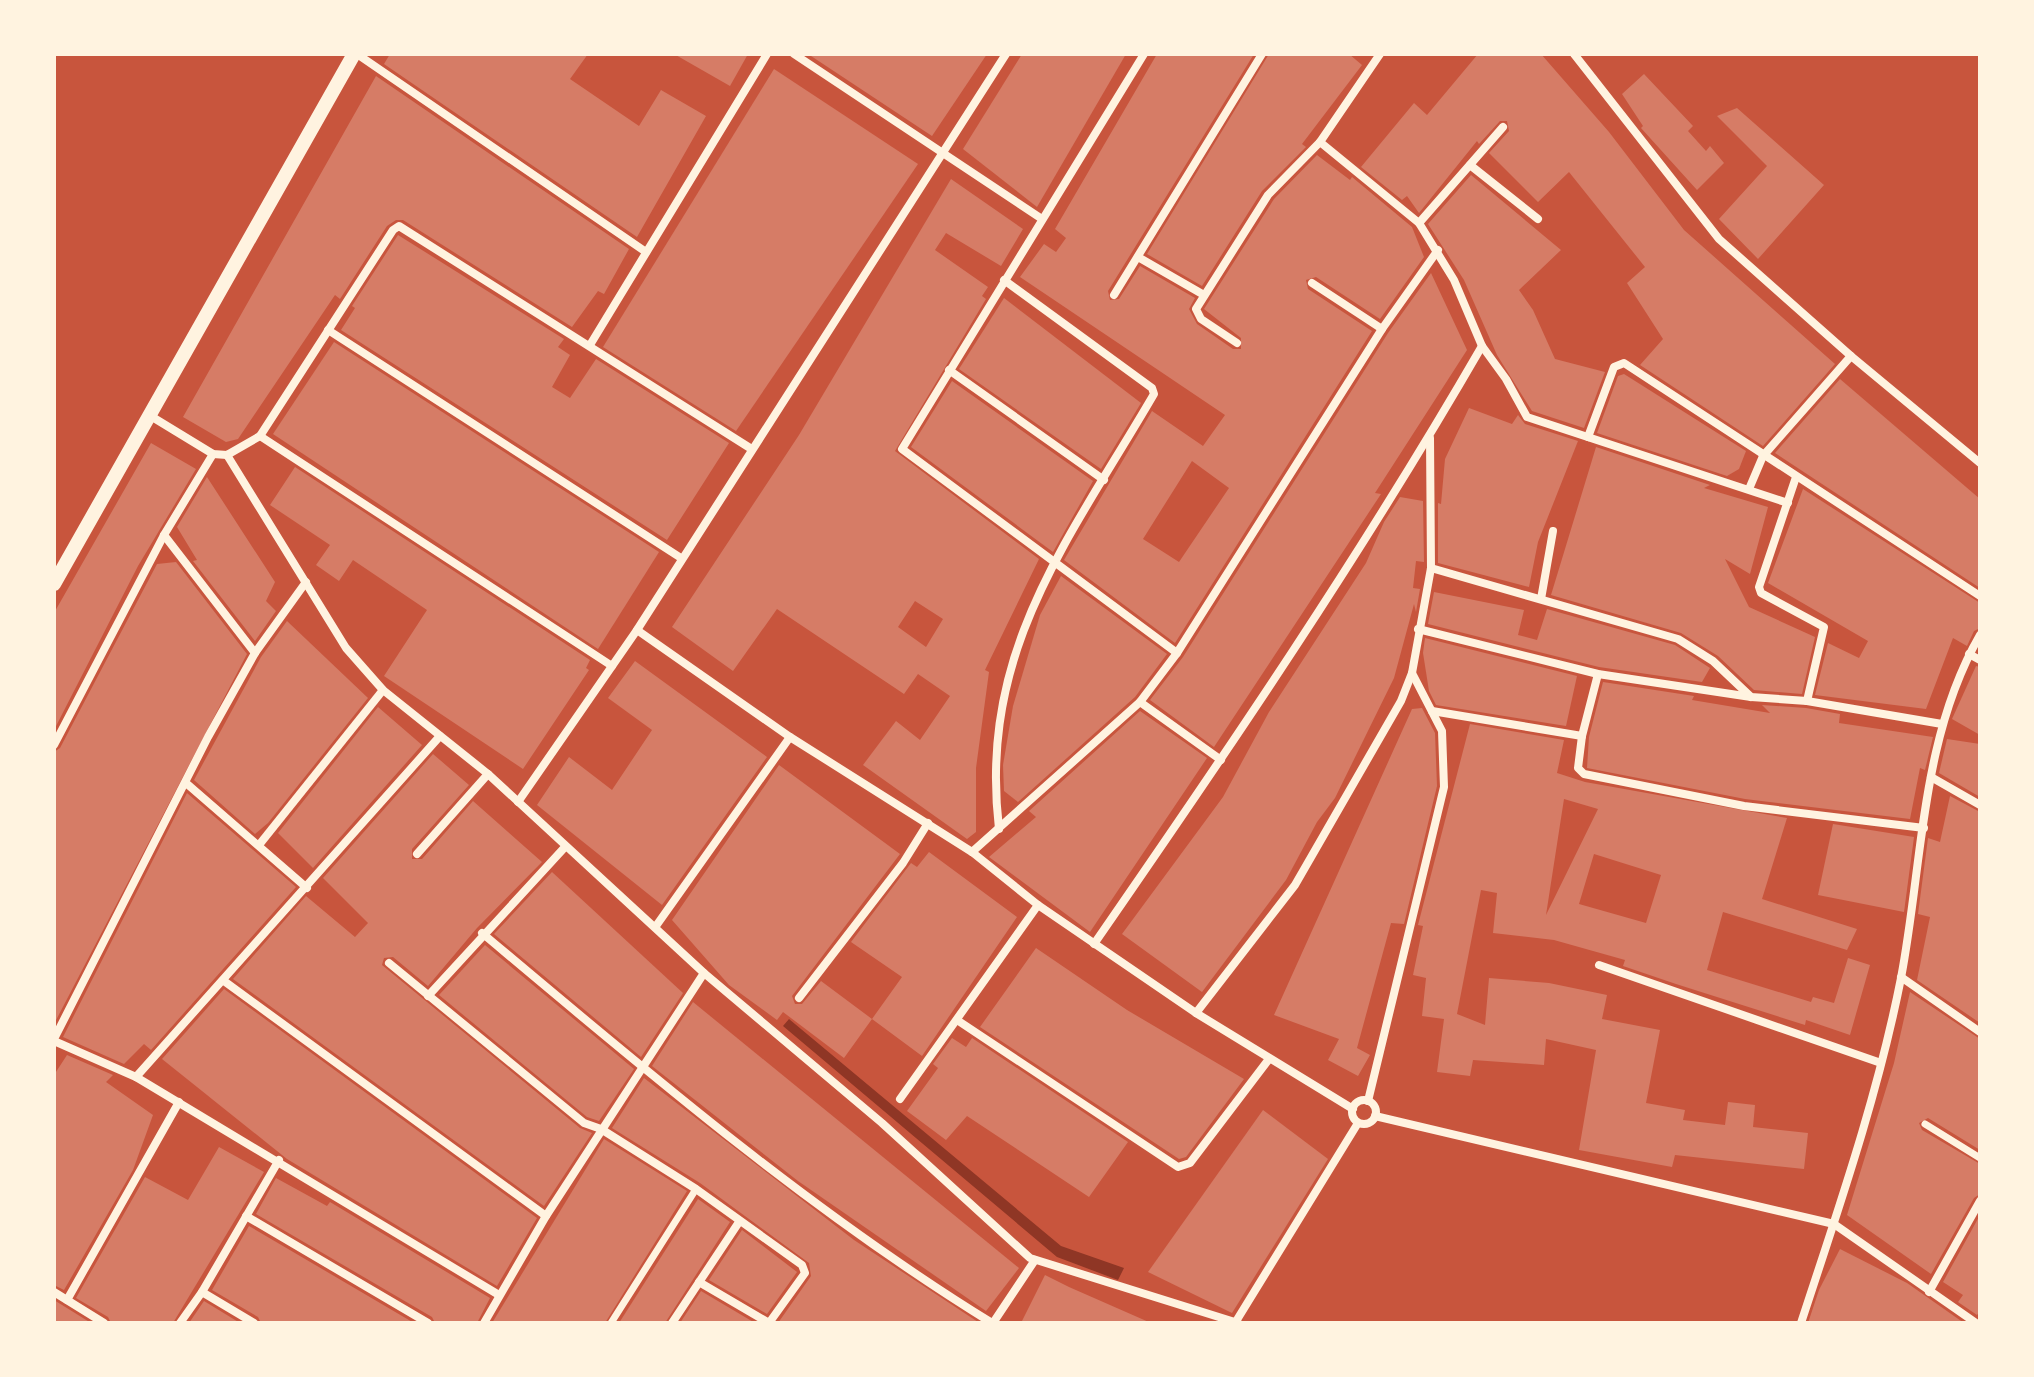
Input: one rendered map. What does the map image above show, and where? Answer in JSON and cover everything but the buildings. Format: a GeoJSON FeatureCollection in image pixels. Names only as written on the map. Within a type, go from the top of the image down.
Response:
{"type":"FeatureCollection","features":[{"type":"Feature","properties":{"kind":"street"},"geometry":{"type":"LineString","coordinates":[[54,584],[355,54],[646,252]]}},
{"type":"Feature","properties":{"kind":"street"},"geometry":{"type":"LineString","coordinates":[[590,345],[767,54]]}},
{"type":"Feature","properties":{"kind":"street"},"geometry":{"type":"LineString","coordinates":[[794,54],[943,150],[1042,219]]}},
{"type":"Feature","properties":{"kind":"street"},"geometry":{"type":"LineString","coordinates":[[518,802],[637,630],[750,448],[1006,54]]}},
{"type":"Feature","properties":{"kind":"street"},"geometry":{"type":"LineString","coordinates":[[1144,54],[903,445],[904,452],[1177,653]]}},
{"type":"Feature","properties":{"kind":"street"},"geometry":{"type":"LineString","coordinates":[[1262,54],[1138,257],[1114,295],[1262,54]]}},
{"type":"Feature","properties":{"kind":"street"},"geometry":{"type":"LineString","coordinates":[[1237,343],[1196,314],[1204,295],[1268,195],[1320,142],[1380,54]]}},
{"type":"Feature","properties":{"kind":"street"},"geometry":{"type":"LineString","coordinates":[[1574,54],[1710,229],[1851,356],[1980,463]]}},
{"type":"Feature","properties":{"kind":"street"},"geometry":{"type":"LineString","coordinates":[[1419,223],[1503,127]]}},
{"type":"Feature","properties":{"kind":"street"},"geometry":{"type":"LineString","coordinates":[[1320,142],[1419,223],[1438,250],[1482,346],[1506,379],[1527,417],[1788,503]]}},
{"type":"Feature","properties":{"kind":"street"},"geometry":{"type":"LineString","coordinates":[[1470,165],[1538,219]]}},
{"type":"Feature","properties":{"kind":"street"},"geometry":{"type":"LineString","coordinates":[[148,415],[213,454],[227,455],[260,436],[393,230],[399,226],[750,448]]}},
{"type":"Feature","properties":{"kind":"street"},"geometry":{"type":"LineString","coordinates":[[972,852],[1140,702],[1177,653],[1382,329],[1438,250]]}},
{"type":"Feature","properties":{"kind":"street"},"geometry":{"type":"LineString","coordinates":[[1138,257],[1204,295]]}},
{"type":"Feature","properties":{"kind":"street"},"geometry":{"type":"LineString","coordinates":[[999,829],[995,744],[1004,686],[1053,563],[1104,480],[1153,390],[1004,280]]}},
{"type":"Feature","properties":{"kind":"street"},"geometry":{"type":"LineString","coordinates":[[1312,283],[1382,329]]}},
{"type":"Feature","properties":{"kind":"street"},"geometry":{"type":"LineString","coordinates":[[328,330],[681,558]]}},
{"type":"Feature","properties":{"kind":"street"},"geometry":{"type":"LineString","coordinates":[[1094,944],[1221,760],[1430,437],[1482,346]]}},
{"type":"Feature","properties":{"kind":"street"},"geometry":{"type":"LineString","coordinates":[[1749,489],[1763,456],[1851,356]]}},
{"type":"Feature","properties":{"kind":"street"},"geometry":{"type":"LineString","coordinates":[[1588,437],[1619,363],[1624,363],[1980,596]]}},
{"type":"Feature","properties":{"kind":"street"},"geometry":{"type":"LineString","coordinates":[[949,370],[1104,480]]}},
{"type":"Feature","properties":{"kind":"street"},"geometry":{"type":"LineString","coordinates":[[260,436],[612,666]]}},
{"type":"Feature","properties":{"kind":"street"},"geometry":{"type":"LineString","coordinates":[[1196,1013],[1295,885],[1401,701],[1412,673],[1431,568],[1430,437]]}},
{"type":"Feature","properties":{"kind":"street"},"geometry":{"type":"LineString","coordinates":[[54,745],[164,535],[213,454]]}},
{"type":"Feature","properties":{"kind":"street"},"geometry":{"type":"LineString","coordinates":[[227,455],[346,648],[383,690],[488,774],[704,973],[882,1123],[1035,1260],[1237,1323],[1358,1123]]}},
{"type":"Feature","properties":{"kind":"street"},"geometry":{"type":"LineString","coordinates":[[1796,477],[1759,591],[1824,627],[1807,701]]}},
{"type":"Feature","properties":{"kind":"street"},"geometry":{"type":"LineString","coordinates":[[1541,599],[1553,531]]}},
{"type":"Feature","properties":{"kind":"street"},"geometry":{"type":"LineString","coordinates":[[164,535],[255,653]]}},
{"type":"Feature","properties":{"kind":"street"},"geometry":{"type":"LineString","coordinates":[[1431,568],[1692,645],[1751,697]]}},
{"type":"Feature","properties":{"kind":"street"},"geometry":{"type":"LineString","coordinates":[[306,582],[255,653],[54,1040],[136,1077],[279,1160],[499,1295]]}},
{"type":"Feature","properties":{"kind":"street"},"geometry":{"type":"LineString","coordinates":[[1418,629],[1598,674],[1751,697],[1807,701],[1942,724]]}},
{"type":"Feature","properties":{"kind":"street"},"geometry":{"type":"LineString","coordinates":[[637,630],[790,737],[972,852],[1038,905],[1196,1013],[1353,1109],[1358,1123]]}},
{"type":"Feature","properties":{"kind":"street"},"geometry":{"type":"LineString","coordinates":[[1801,1323],[1834,1224],[1881,1063],[1901,977],[1942,724],[1969,654],[1980,635]]}},
{"type":"Feature","properties":{"kind":"street"},"geometry":{"type":"LineString","coordinates":[[1969,654],[1980,660]]}},
{"type":"Feature","properties":{"kind":"street"},"geometry":{"type":"LineString","coordinates":[[1368,1101],[1444,787],[1442,731],[1412,673]]}},
{"type":"Feature","properties":{"kind":"street"},"geometry":{"type":"LineString","coordinates":[[1598,674],[1582,736],[1578,768],[1584,774],[1744,806],[1924,828]]}},
{"type":"Feature","properties":{"kind":"street"},"geometry":{"type":"LineString","coordinates":[[259,845],[383,690]]}},
{"type":"Feature","properties":{"kind":"street"},"geometry":{"type":"LineString","coordinates":[[1140,702],[1221,760]]}},
{"type":"Feature","properties":{"kind":"street"},"geometry":{"type":"LineString","coordinates":[[1432,711],[1582,736]]}},
{"type":"Feature","properties":{"kind":"street"},"geometry":{"type":"LineString","coordinates":[[136,1077],[440,736]]}},
{"type":"Feature","properties":{"kind":"street"},"geometry":{"type":"LineString","coordinates":[[656,926],[790,737]]}},
{"type":"Feature","properties":{"kind":"street"},"geometry":{"type":"LineString","coordinates":[[417,854],[488,774]]}},
{"type":"Feature","properties":{"kind":"street"},"geometry":{"type":"LineString","coordinates":[[1931,777],[1980,805]]}},
{"type":"Feature","properties":{"kind":"street"},"geometry":{"type":"LineString","coordinates":[[186,783],[307,888]]}},
{"type":"Feature","properties":{"kind":"street"},"geometry":{"type":"LineString","coordinates":[[799,998],[903,863],[928,823]]}},
{"type":"Feature","properties":{"kind":"street"},"geometry":{"type":"LineString","coordinates":[[428,996],[482,933],[565,847]]}},
{"type":"Feature","properties":{"kind":"street"},"geometry":{"type":"LineString","coordinates":[[900,1099],[1038,905]]}},
{"type":"Feature","properties":{"kind":"street"},"geometry":{"type":"LineString","coordinates":[[482,933],[640,1066],[818,1204],[992,1323],[1035,1260]]}},
{"type":"Feature","properties":{"kind":"street"},"geometry":{"type":"LineString","coordinates":[[389,963],[584,1123],[601,1129],[696,1189],[805,1268],[769,1323],[699,1282]]}},
{"type":"Feature","properties":{"kind":"street"},"geometry":{"type":"LineString","coordinates":[[1599,965],[1881,1063]]}},
{"type":"Feature","properties":{"kind":"street"},"geometry":{"type":"LineString","coordinates":[[484,1323],[546,1216],[640,1066],[704,973]]}},
{"type":"Feature","properties":{"kind":"street"},"geometry":{"type":"LineString","coordinates":[[1901,977],[1980,1032]]}},
{"type":"Feature","properties":{"kind":"street"},"geometry":{"type":"LineString","coordinates":[[224,981],[546,1216]]}},
{"type":"Feature","properties":{"kind":"street"},"geometry":{"type":"LineString","coordinates":[[957,1020],[1178,1167],[1190,1163],[1269,1059]]}},
{"type":"Feature","properties":{"kind":"street"},"geometry":{"type":"LineString","coordinates":[[1353,1109],[1359,1102],[1368,1101]]}},
{"type":"Feature","properties":{"kind":"street"},"geometry":{"type":"LineString","coordinates":[[1358,1123],[1368,1123],[1375,1116],[1375,1109],[1368,1101]]}},
{"type":"Feature","properties":{"kind":"street"},"geometry":{"type":"LineString","coordinates":[[67,1300],[179,1102]]}},
{"type":"Feature","properties":{"kind":"street"},"geometry":{"type":"LineString","coordinates":[[1375,1116],[1834,1224],[1976,1323]]}},
{"type":"Feature","properties":{"kind":"street"},"geometry":{"type":"LineString","coordinates":[[1925,1124],[1980,1158]]}},
{"type":"Feature","properties":{"kind":"street"},"geometry":{"type":"LineString","coordinates":[[180,1323],[202,1292],[279,1160]]}},
{"type":"Feature","properties":{"kind":"street"},"geometry":{"type":"LineString","coordinates":[[611,1323],[696,1189]]}},
{"type":"Feature","properties":{"kind":"street"},"geometry":{"type":"LineString","coordinates":[[1929,1292],[1980,1201]]}},
{"type":"Feature","properties":{"kind":"street"},"geometry":{"type":"LineString","coordinates":[[246,1216],[428,1323]]}},
{"type":"Feature","properties":{"kind":"street"},"geometry":{"type":"LineString","coordinates":[[672,1323],[739,1222]]}},
{"type":"Feature","properties":{"kind":"street"},"geometry":{"type":"LineString","coordinates":[[54,1292],[104,1323]]}},
{"type":"Feature","properties":{"kind":"street"},"geometry":{"type":"LineString","coordinates":[[202,1292],[254,1323]]}},
{"type":"Feature","properties":{"kind":"shaded area"},"geometry":{"type":"Polygon","coordinates":[[[789,1019],[1061,1246],[1124,1268],[1118,1280],[1057,1257],[783,1026],[789,1019]]]}}]}
